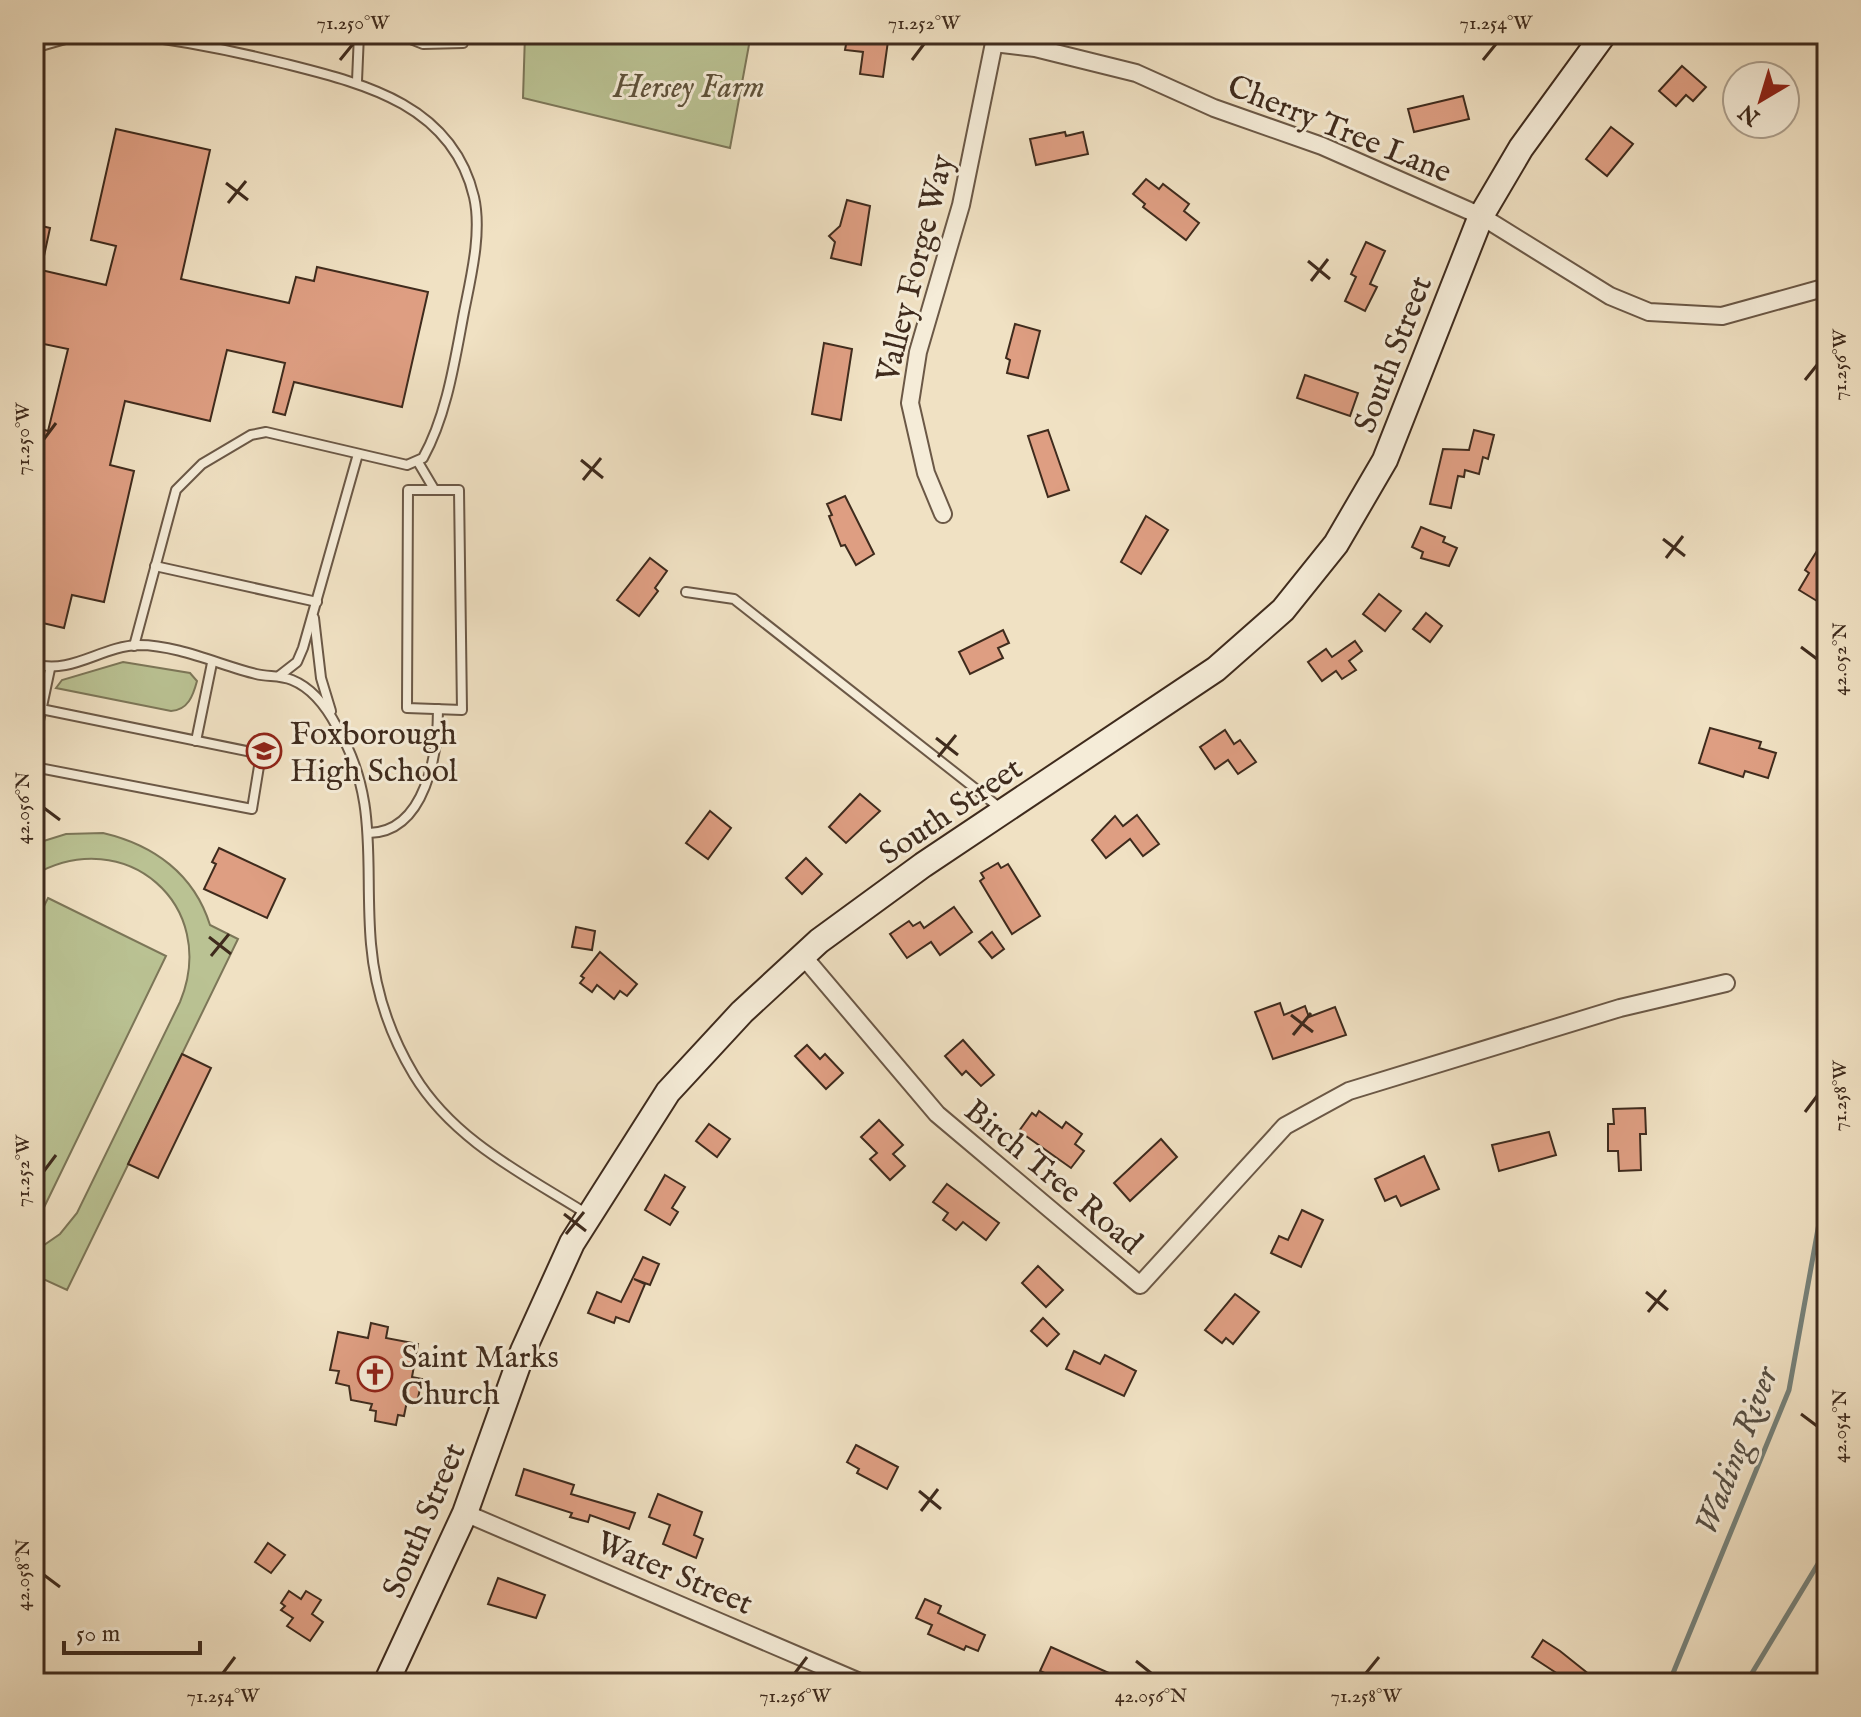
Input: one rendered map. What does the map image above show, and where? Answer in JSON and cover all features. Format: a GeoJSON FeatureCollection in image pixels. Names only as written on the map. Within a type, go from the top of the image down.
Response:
{"type":"FeatureCollection","features":[{"type":"Feature","properties":{"kind":"main road","name":"South Street"},"geometry":{"type":"LineString","coordinates":[[386,1683],[465,1513],[523,1351],[588,1214],[668,1092],[742,1012],[803,956],[923,865],[1216,669],[1283,610],[1336,544],[1385,460],[1481,216],[1521,148],[1604,34]]}},
{"type":"Feature","properties":{"kind":"street","name":"Cherry Tree Lane"},"geometry":{"type":"LineString","coordinates":[[992,38],[1136,73],[1214,108],[1336,151],[1481,216],[1610,296],[1649,312],[1722,316],[1827,287]]}},
{"type":"Feature","properties":{"kind":"street","name":"Valley Forge Way"},"geometry":{"type":"LineString","coordinates":[[943,514],[926,473],[910,403],[918,352],[961,205],[992,38]]}},
{"type":"Feature","properties":{"kind":"street","name":"Birch Tree Road"},"geometry":{"type":"LineString","coordinates":[[803,956],[937,1114],[1140,1285],[1285,1126],[1349,1091],[1620,1008],[1726,983]]}},
{"type":"Feature","properties":{"kind":"street","name":"Water Street"},"geometry":{"type":"LineString","coordinates":[[465,1513],[862,1683]]}},
{"type":"Feature","properties":{"kind":"lane"},"geometry":{"type":"LineString","coordinates":[[34,48],[76,36],[114,34]]}},
{"type":"Feature","properties":{"kind":"lane"},"geometry":{"type":"LineString","coordinates":[[126,34],[208,45],[357,81],[404,104],[433,127],[458,157],[474,199],[470,278],[457,345],[436,424],[418,462],[407,465],[273,432],[258,433],[235,443],[180,483],[172,499],[134,646]]}},
{"type":"Feature","properties":{"kind":"lane"},"geometry":{"type":"LineString","coordinates":[[357,81],[359,34]]}},
{"type":"Feature","properties":{"kind":"lane"},"geometry":{"type":"LineString","coordinates":[[398,34],[423,44],[463,43]]}},
{"type":"Feature","properties":{"kind":"lane"},"geometry":{"type":"LineString","coordinates":[[279,676],[297,662],[314,615],[358,454]]}},
{"type":"Feature","properties":{"kind":"lane"},"geometry":{"type":"LineString","coordinates":[[418,462],[434,489]]}},
{"type":"Feature","properties":{"kind":"lane"},"geometry":{"type":"LineString","coordinates":[[434,489],[459,490],[462,710],[407,708],[408,490],[434,489]]}},
{"type":"Feature","properties":{"kind":"lane"},"geometry":{"type":"LineString","coordinates":[[155,566],[317,602]]}},
{"type":"Feature","properties":{"kind":"lane"},"geometry":{"type":"LineString","coordinates":[[686,592],[734,599],[1004,811]]}},
{"type":"Feature","properties":{"kind":"lane"},"geometry":{"type":"LineString","coordinates":[[314,615],[321,678],[335,723],[359,770],[369,833],[369,905],[377,983],[391,1030],[414,1075],[449,1119],[480,1146],[588,1214]]}},
{"type":"Feature","properties":{"kind":"lane"},"geometry":{"type":"LineString","coordinates":[[34,664],[50,669],[134,646],[292,680],[314,695],[335,723]]}},
{"type":"Feature","properties":{"kind":"lane"},"geometry":{"type":"LineString","coordinates":[[196,741],[212,663]]}},
{"type":"Feature","properties":{"kind":"lane"},"geometry":{"type":"LineString","coordinates":[[34,744],[50,669]]}},
{"type":"Feature","properties":{"kind":"lane"},"geometry":{"type":"LineString","coordinates":[[34,767],[252,809],[261,754],[41,709]]}},
{"type":"Feature","properties":{"kind":"lane"},"geometry":{"type":"LineString","coordinates":[[369,833],[385,832],[398,822],[426,786],[435,762],[438,709]]}},
{"type":"Feature","properties":{"kind":"green space","name":"Hersey Farm"},"geometry":{"type":"Polygon","coordinates":[[[525,34],[751,34],[730,148],[523,98],[525,34]]]}},
{"type":"Feature","properties":{"kind":"green space"},"geometry":{"type":"Polygon","coordinates":[[[123,662],[190,673],[197,681],[191,697],[182,708],[171,711],[56,688],[62,680],[123,662]]]}},
{"type":"Feature","properties":{"kind":"green space"},"geometry":{"type":"Polygon","coordinates":[[[103,833],[139,845],[170,864],[194,891],[210,925],[238,939],[67,1290],[39,1277],[34,1278],[34,1252],[60,1234],[77,1213],[180,1002],[189,967],[187,934],[175,905],[156,883],[131,867],[101,859],[68,862],[34,875],[34,844],[66,834],[103,833]]]}},
{"type":"Feature","properties":{"kind":"green space"},"geometry":{"type":"Polygon","coordinates":[[[48,898],[166,956],[35,1226],[34,926],[48,898]]]}},
{"type":"Feature","properties":{"kind":"building"},"geometry":{"type":"Polygon","coordinates":[[[848,34],[889,34],[883,77],[860,74],[863,52],[845,50],[848,34]]]}},
{"type":"Feature","properties":{"kind":"building"},"geometry":{"type":"Polygon","coordinates":[[[1682,66],[1706,87],[1693,101],[1686,95],[1676,106],[1659,91],[1682,66]]]}},
{"type":"Feature","properties":{"kind":"building"},"geometry":{"type":"Polygon","coordinates":[[[1463,96],[1469,119],[1414,132],[1408,109],[1463,96]]]}},
{"type":"Feature","properties":{"kind":"building"},"geometry":{"type":"Polygon","coordinates":[[[1611,127],[1633,144],[1607,176],[1586,159],[1611,127]]]}},
{"type":"Feature","properties":{"kind":"building"},"geometry":{"type":"Polygon","coordinates":[[[116,129],[210,150],[181,279],[289,303],[296,277],[314,281],[317,267],[428,292],[402,407],[294,382],[285,415],[273,412],[285,363],[227,350],[210,421],[125,401],[110,465],[134,471],[104,602],[72,595],[64,628],[34,621],[34,427],[48,431],[68,349],[34,342],[34,224],[50,228],[41,270],[106,285],[116,246],[91,240],[116,129]]]}},
{"type":"Feature","properties":{"kind":"building"},"geometry":{"type":"Polygon","coordinates":[[[1065,132],[1066,136],[1083,132],[1088,154],[1036,165],[1030,139],[1065,132]]]}},
{"type":"Feature","properties":{"kind":"building"},"geometry":{"type":"Polygon","coordinates":[[[1146,179],[1159,189],[1163,184],[1189,204],[1184,211],[1199,223],[1186,240],[1143,207],[1145,204],[1133,194],[1146,179]]]}},
{"type":"Feature","properties":{"kind":"building"},"geometry":{"type":"Polygon","coordinates":[[[847,200],[870,206],[861,265],[831,258],[835,242],[829,236],[840,226],[847,200]]]}},
{"type":"Feature","properties":{"kind":"building"},"geometry":{"type":"Polygon","coordinates":[[[1366,242],[1385,251],[1370,284],[1377,287],[1365,311],[1345,301],[1356,277],[1351,274],[1366,242]]]}},
{"type":"Feature","properties":{"kind":"building"},"geometry":{"type":"Polygon","coordinates":[[[1015,324],[1040,331],[1028,378],[1007,373],[1010,360],[1006,358],[1015,324]]]}},
{"type":"Feature","properties":{"kind":"building"},"geometry":{"type":"Polygon","coordinates":[[[824,343],[852,349],[841,420],[812,414],[824,343]]]}},
{"type":"Feature","properties":{"kind":"building"},"geometry":{"type":"Polygon","coordinates":[[[1305,375],[1358,393],[1350,416],[1297,398],[1305,375]]]}},
{"type":"Feature","properties":{"kind":"building"},"geometry":{"type":"Polygon","coordinates":[[[1048,430],[1069,490],[1048,497],[1028,436],[1048,430]]]}},
{"type":"Feature","properties":{"kind":"building"},"geometry":{"type":"Polygon","coordinates":[[[1474,430],[1494,435],[1488,459],[1483,457],[1479,474],[1465,470],[1464,477],[1458,476],[1451,508],[1430,504],[1443,449],[1469,450],[1474,430]]]}},
{"type":"Feature","properties":{"kind":"building"},"geometry":{"type":"Polygon","coordinates":[[[845,496],[874,554],[856,565],[845,545],[841,546],[827,504],[845,496]]]}},
{"type":"Feature","properties":{"kind":"building"},"geometry":{"type":"Polygon","coordinates":[[[1146,516],[1168,530],[1141,574],[1121,562],[1146,516]]]}},
{"type":"Feature","properties":{"kind":"building"},"geometry":{"type":"Polygon","coordinates":[[[1421,527],[1445,537],[1443,542],[1457,548],[1449,566],[1421,558],[1423,552],[1412,547],[1421,527]]]}},
{"type":"Feature","properties":{"kind":"building"},"geometry":{"type":"Polygon","coordinates":[[[1827,535],[1827,586],[1817,601],[1799,590],[1809,573],[1805,570],[1827,535]]]}},
{"type":"Feature","properties":{"kind":"building"},"geometry":{"type":"Polygon","coordinates":[[[650,558],[667,571],[655,588],[658,591],[639,616],[617,600],[650,558]]]}},
{"type":"Feature","properties":{"kind":"building"},"geometry":{"type":"Polygon","coordinates":[[[1379,594],[1401,611],[1385,631],[1363,614],[1379,594]]]}},
{"type":"Feature","properties":{"kind":"building"},"geometry":{"type":"Polygon","coordinates":[[[1426,613],[1442,626],[1430,642],[1413,629],[1426,613]]]}},
{"type":"Feature","properties":{"kind":"building"},"geometry":{"type":"Polygon","coordinates":[[[1003,630],[1009,643],[998,648],[1003,658],[970,674],[959,652],[1003,630]]]}},
{"type":"Feature","properties":{"kind":"building"},"geometry":{"type":"Polygon","coordinates":[[[1355,641],[1362,651],[1349,661],[1356,670],[1342,679],[1336,671],[1322,681],[1308,662],[1326,649],[1332,657],[1355,641]]]}},
{"type":"Feature","properties":{"kind":"building"},"geometry":{"type":"Polygon","coordinates":[[[1710,728],[1761,742],[1759,748],[1776,753],[1768,778],[1745,771],[1743,777],[1699,763],[1710,728]]]}},
{"type":"Feature","properties":{"kind":"building"},"geometry":{"type":"Polygon","coordinates":[[[1225,730],[1234,744],[1240,740],[1256,762],[1238,774],[1228,760],[1215,769],[1200,747],[1225,730]]]}},
{"type":"Feature","properties":{"kind":"building"},"geometry":{"type":"Polygon","coordinates":[[[860,794],[880,811],[846,843],[829,827],[860,794]]]}},
{"type":"Feature","properties":{"kind":"building"},"geometry":{"type":"Polygon","coordinates":[[[710,811],[731,828],[708,859],[686,843],[710,811]]]}},
{"type":"Feature","properties":{"kind":"building"},"geometry":{"type":"Polygon","coordinates":[[[1137,815],[1159,844],[1143,856],[1130,839],[1106,858],[1092,840],[1115,816],[1123,826],[1137,815]]]}},
{"type":"Feature","properties":{"kind":"building"},"geometry":{"type":"Polygon","coordinates":[[[219,848],[285,879],[267,918],[204,889],[216,864],[212,862],[219,848]]]}},
{"type":"Feature","properties":{"kind":"building"},"geometry":{"type":"Polygon","coordinates":[[[806,858],[822,874],[802,894],[786,878],[806,858]]]}},
{"type":"Feature","properties":{"kind":"building"},"geometry":{"type":"Polygon","coordinates":[[[998,863],[1001,868],[1008,864],[1040,916],[1012,934],[980,881],[984,878],[981,873],[998,863]]]}},
{"type":"Feature","properties":{"kind":"building"},"geometry":{"type":"Polygon","coordinates":[[[954,907],[972,932],[940,955],[931,942],[907,958],[890,934],[909,921],[913,926],[920,922],[924,928],[954,907]]]}},
{"type":"Feature","properties":{"kind":"building"},"geometry":{"type":"Polygon","coordinates":[[[576,927],[595,931],[592,950],[572,947],[576,927]]]}},
{"type":"Feature","properties":{"kind":"building"},"geometry":{"type":"Polygon","coordinates":[[[992,932],[1004,949],[992,958],[979,942],[992,932]]]}},
{"type":"Feature","properties":{"kind":"building"},"geometry":{"type":"Polygon","coordinates":[[[600,952],[637,984],[627,996],[620,991],[614,999],[597,985],[592,992],[580,983],[584,978],[581,976],[600,952]]]}},
{"type":"Feature","properties":{"kind":"building"},"geometry":{"type":"Polygon","coordinates":[[[1280,1003],[1284,1015],[1305,1006],[1309,1017],[1335,1007],[1346,1035],[1273,1059],[1255,1012],[1280,1003]]]}},
{"type":"Feature","properties":{"kind":"building"},"geometry":{"type":"Polygon","coordinates":[[[963,1040],[994,1075],[981,1086],[966,1071],[962,1075],[945,1056],[963,1040]]]}},
{"type":"Feature","properties":{"kind":"building"},"geometry":{"type":"Polygon","coordinates":[[[807,1045],[820,1059],[825,1054],[843,1073],[826,1089],[795,1056],[807,1045]]]}},
{"type":"Feature","properties":{"kind":"building"},"geometry":{"type":"Polygon","coordinates":[[[182,1054],[211,1068],[158,1178],[128,1164],[182,1054]]]}},
{"type":"Feature","properties":{"kind":"building"},"geometry":{"type":"Polygon","coordinates":[[[1645,1108],[1646,1134],[1640,1134],[1641,1170],[1619,1171],[1618,1151],[1608,1151],[1608,1124],[1614,1124],[1613,1109],[1645,1108]]]}},
{"type":"Feature","properties":{"kind":"building"},"geometry":{"type":"Polygon","coordinates":[[[1039,1111],[1062,1128],[1066,1122],[1082,1134],[1075,1144],[1084,1151],[1071,1168],[1019,1131],[1032,1113],[1036,1116],[1039,1111]]]}},
{"type":"Feature","properties":{"kind":"building"},"geometry":{"type":"Polygon","coordinates":[[[879,1120],[903,1145],[893,1154],[905,1166],[890,1180],[870,1159],[877,1153],[861,1137],[879,1120]]]}},
{"type":"Feature","properties":{"kind":"building"},"geometry":{"type":"Polygon","coordinates":[[[709,1124],[730,1139],[717,1157],[696,1141],[709,1124]]]}},
{"type":"Feature","properties":{"kind":"building"},"geometry":{"type":"Polygon","coordinates":[[[1549,1132],[1556,1155],[1499,1171],[1492,1145],[1549,1132]]]}},
{"type":"Feature","properties":{"kind":"building"},"geometry":{"type":"Polygon","coordinates":[[[1161,1139],[1177,1157],[1130,1201],[1114,1183],[1161,1139]]]}},
{"type":"Feature","properties":{"kind":"building"},"geometry":{"type":"Polygon","coordinates":[[[1424,1156],[1439,1189],[1401,1206],[1396,1196],[1385,1201],[1375,1179],[1424,1156]]]}},
{"type":"Feature","properties":{"kind":"building"},"geometry":{"type":"Polygon","coordinates":[[[665,1175],[685,1187],[672,1208],[678,1212],[670,1225],[645,1210],[665,1175]]]}},
{"type":"Feature","properties":{"kind":"building"},"geometry":{"type":"Polygon","coordinates":[[[947,1184],[999,1223],[986,1240],[963,1222],[956,1230],[943,1220],[948,1213],[933,1202],[947,1184]]]}},
{"type":"Feature","properties":{"kind":"building"},"geometry":{"type":"Polygon","coordinates":[[[1302,1210],[1323,1220],[1301,1267],[1271,1253],[1279,1236],[1288,1240],[1302,1210]]]}},
{"type":"Feature","properties":{"kind":"building"},"geometry":{"type":"Polygon","coordinates":[[[643,1257],[659,1264],[650,1285],[634,1279],[645,1284],[629,1322],[616,1317],[614,1323],[588,1313],[597,1292],[621,1302],[643,1257]]]}},
{"type":"Feature","properties":{"kind":"building"},"geometry":{"type":"Polygon","coordinates":[[[1038,1266],[1063,1290],[1046,1307],[1022,1283],[1038,1266]]]}},
{"type":"Feature","properties":{"kind":"building"},"geometry":{"type":"Polygon","coordinates":[[[1235,1294],[1259,1312],[1233,1344],[1226,1338],[1222,1343],[1205,1330],[1235,1294]]]}},
{"type":"Feature","properties":{"kind":"building"},"geometry":{"type":"Polygon","coordinates":[[[1043,1318],[1059,1334],[1047,1346],[1031,1331],[1043,1318]]]}},
{"type":"Feature","properties":{"kind":"building","name":"Saint Marks Church"},"geometry":{"type":"Polygon","coordinates":[[[371,1323],[388,1327],[386,1338],[418,1344],[412,1377],[422,1379],[417,1403],[407,1401],[404,1416],[398,1415],[396,1425],[375,1421],[376,1411],[370,1410],[372,1404],[351,1400],[349,1386],[336,1383],[339,1371],[330,1370],[338,1332],[368,1338],[371,1323]]]}},
{"type":"Feature","properties":{"kind":"building"},"geometry":{"type":"Polygon","coordinates":[[[1074,1351],[1100,1364],[1105,1355],[1136,1371],[1124,1396],[1066,1369],[1074,1351]]]}},
{"type":"Feature","properties":{"kind":"building"},"geometry":{"type":"Polygon","coordinates":[[[856,1445],[898,1467],[887,1489],[857,1473],[859,1469],[847,1462],[856,1445]]]}},
{"type":"Feature","properties":{"kind":"building"},"geometry":{"type":"Polygon","coordinates":[[[524,1469],[574,1485],[571,1494],[635,1513],[629,1529],[590,1515],[588,1522],[570,1517],[572,1513],[516,1495],[524,1469]]]}},
{"type":"Feature","properties":{"kind":"building"},"geometry":{"type":"Polygon","coordinates":[[[658,1494],[702,1512],[694,1535],[703,1539],[696,1558],[663,1544],[670,1525],[649,1517],[658,1494]]]}},
{"type":"Feature","properties":{"kind":"building"},"geometry":{"type":"Polygon","coordinates":[[[268,1543],[285,1555],[271,1573],[255,1562],[268,1543]]]}},
{"type":"Feature","properties":{"kind":"building"},"geometry":{"type":"Polygon","coordinates":[[[498,1578],[545,1595],[536,1618],[488,1604],[498,1578]]]}},
{"type":"Feature","properties":{"kind":"building"},"geometry":{"type":"Polygon","coordinates":[[[289,1591],[301,1599],[306,1591],[321,1600],[312,1614],[323,1622],[310,1641],[287,1626],[293,1618],[281,1610],[285,1606],[281,1603],[289,1591]]]}},
{"type":"Feature","properties":{"kind":"building"},"geometry":{"type":"Polygon","coordinates":[[[925,1599],[941,1606],[938,1613],[985,1635],[978,1651],[966,1646],[964,1650],[928,1634],[932,1625],[916,1618],[925,1599]]]}},
{"type":"Feature","properties":{"kind":"building"},"geometry":{"type":"Polygon","coordinates":[[[1543,1640],[1600,1683],[1561,1683],[1564,1678],[1532,1657],[1543,1640]]]}},
{"type":"Feature","properties":{"kind":"building"},"geometry":{"type":"Polygon","coordinates":[[[1051,1647],[1131,1683],[1053,1683],[1056,1678],[1040,1671],[1051,1647]]]}},
{"type":"Feature","properties":{"kind":"waterway","name":"Wading River"},"geometry":{"type":"LineString","coordinates":[[1669,1683],[1789,1390],[1827,1179]]}},
{"type":"Feature","properties":{"kind":"waterway","name":"Wading River"},"geometry":{"type":"LineString","coordinates":[[1746,1683],[1827,1549]]}},
{"type":"Feature","properties":{"kind":"place","name":"Foxborough High School"},"geometry":{"type":"Point","coordinates":[264,751]}},
{"type":"Feature","properties":{"kind":"place","name":"Saint Marks Church"},"geometry":{"type":"Point","coordinates":[375,1374]}}]}
